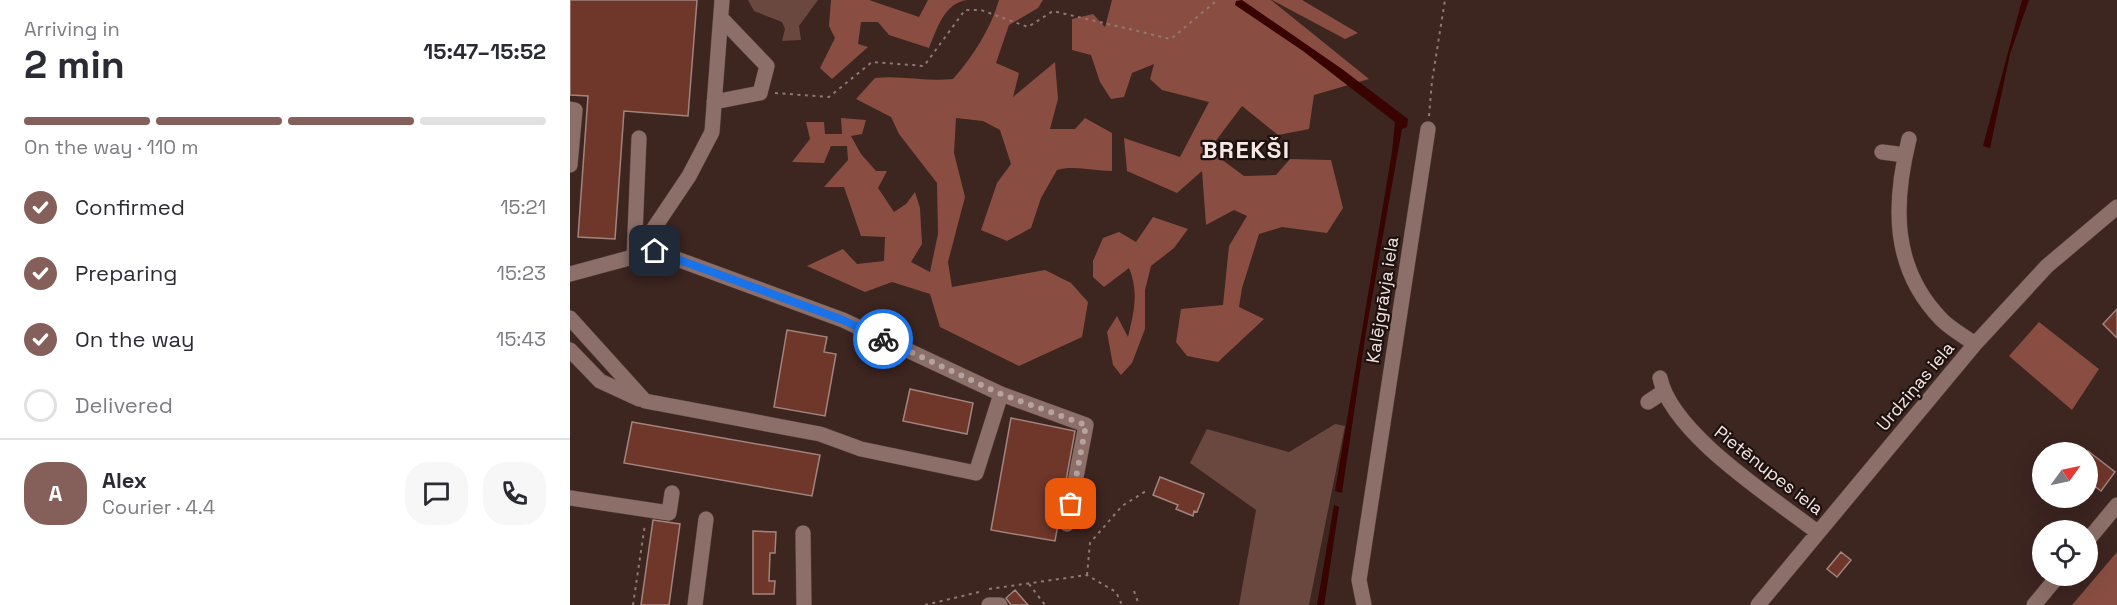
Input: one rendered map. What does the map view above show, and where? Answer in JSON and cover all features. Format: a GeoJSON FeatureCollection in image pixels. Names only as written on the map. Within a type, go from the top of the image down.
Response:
{"type":"FeatureCollection","features":[{"type":"Feature","properties":{"kind":"street"},"geometry":{"type":"LineString","coordinates":[[634,258],[689,176],[712,132],[722,0]]}},
{"type":"Feature","properties":{"kind":"street"},"geometry":{"type":"LineString","coordinates":[[714,102],[760,93],[767,66],[721,18]]}},
{"type":"Feature","properties":{"kind":"street"},"geometry":{"type":"LineString","coordinates":[[570,110],[575,110],[570,165]]}},
{"type":"Feature","properties":{"kind":"street","name":"Kalējgrāvja iela"},"geometry":{"type":"LineString","coordinates":[[1364,605],[1359,580],[1428,129]]}},
{"type":"Feature","properties":{"kind":"street"},"geometry":{"type":"LineString","coordinates":[[634,258],[639,138]]}},
{"type":"Feature","properties":{"kind":"street"},"geometry":{"type":"LineString","coordinates":[[1909,139],[1905,155],[1898,222],[1902,251],[1915,284],[1942,320],[1975,344]]}},
{"type":"Feature","properties":{"kind":"street"},"geometry":{"type":"LineString","coordinates":[[1882,152],[1905,155]]}},
{"type":"Feature","properties":{"kind":"street","name":"Urdziņas iela"},"geometry":{"type":"LineString","coordinates":[[1758,605],[1816,532],[1975,344],[2047,267],[2117,207]]}},
{"type":"Feature","properties":{"kind":"street"},"geometry":{"type":"LineString","coordinates":[[570,274],[655,251],[843,320],[1001,394],[1086,425],[1067,524]]}},
{"type":"Feature","properties":{"kind":"street"},"geometry":{"type":"LineString","coordinates":[[570,318],[645,402]]}},
{"type":"Feature","properties":{"kind":"street"},"geometry":{"type":"LineString","coordinates":[[570,350],[600,381],[645,402],[820,434],[861,449],[976,473],[1001,394]]}},
{"type":"Feature","properties":{"kind":"street","name":"Pietēnupes iela"},"geometry":{"type":"LineString","coordinates":[[1648,402],[1662,385],[1697,438],[1816,532]]}},
{"type":"Feature","properties":{"kind":"street"},"geometry":{"type":"LineString","coordinates":[[570,498],[669,513],[672,493]]}},
{"type":"Feature","properties":{"kind":"street"},"geometry":{"type":"LineString","coordinates":[[2098,528],[2117,505]]}},
{"type":"Feature","properties":{"kind":"street"},"geometry":{"type":"LineString","coordinates":[[695,605],[706,519]]}},
{"type":"Feature","properties":{"kind":"street"},"geometry":{"type":"LineString","coordinates":[[803,533],[804,605]]}},
{"type":"Feature","properties":{"kind":"street"},"geometry":{"type":"LineString","coordinates":[[2034,605],[2050,586]]}},
{"type":"Feature","properties":{"kind":"street"},"geometry":{"type":"LineString","coordinates":[[989,605],[1000,605]]}},
{"type":"Feature","properties":{"kind":"path"},"geometry":{"type":"LineString","coordinates":[[1428,129],[1432,81],[1445,0]]}},
{"type":"Feature","properties":{"kind":"path"},"geometry":{"type":"LineString","coordinates":[[760,93],[829,97],[872,63],[924,66],[965,10],[981,10],[1028,27],[1053,11],[1171,39],[1216,1]]}},
{"type":"Feature","properties":{"kind":"path"},"geometry":{"type":"LineString","coordinates":[[1087,574],[1090,543],[1122,506],[1146,491]]}},
{"type":"Feature","properties":{"kind":"path"},"geometry":{"type":"LineString","coordinates":[[633,605],[647,510]]}},
{"type":"Feature","properties":{"kind":"path"},"geometry":{"type":"LineString","coordinates":[[925,605],[1006,585],[1029,584],[1087,574],[1116,592],[1122,605]]}},
{"type":"Feature","properties":{"kind":"path"},"geometry":{"type":"LineString","coordinates":[[1029,584],[1045,605]]}},
{"type":"Feature","properties":{"kind":"path"},"geometry":{"type":"LineString","coordinates":[[1134,591],[1138,605]]}},
{"type":"Feature","properties":{"kind":"shaded area"},"geometry":{"type":"Polygon","coordinates":[[[748,0],[818,0],[799,26],[801,40],[782,41],[785,29],[782,22],[754,11],[748,0]]]}},
{"type":"Feature","properties":{"kind":"shaded area"},"geometry":{"type":"Polygon","coordinates":[[[831,0],[869,0],[919,17],[928,0],[967,0],[959,2],[947,11],[938,25],[929,48],[889,35],[878,22],[861,22],[858,44],[868,47],[832,79],[820,68],[835,38],[829,26],[831,0]]]}},
{"type":"Feature","properties":{"kind":"shaded area"},"geometry":{"type":"Polygon","coordinates":[[[999,0],[1043,0],[1038,8],[1009,25],[996,63],[1019,73],[1013,97],[1055,62],[1058,99],[1050,129],[1075,129],[1085,118],[1112,133],[1112,171],[1077,168],[1057,170],[1041,198],[1031,228],[1007,241],[981,230],[997,183],[1011,164],[1000,130],[983,121],[956,118],[954,153],[965,197],[948,262],[952,287],[1045,270],[1071,283],[1088,302],[1082,337],[1019,366],[940,327],[930,294],[892,282],[865,292],[807,266],[843,249],[857,264],[884,261],[885,237],[861,236],[844,187],[824,187],[848,160],[847,146],[831,146],[824,163],[792,162],[810,139],[806,122],[824,122],[825,134],[842,134],[841,118],[866,120],[862,134],[851,136],[861,154],[876,171],[887,171],[878,188],[894,212],[906,204],[915,192],[920,208],[922,244],[911,262],[930,272],[938,234],[937,183],[899,134],[891,117],[856,99],[875,78],[953,79],[980,42],[999,0]]]}},
{"type":"Feature","properties":{"kind":"shaded area"},"geometry":{"type":"Polygon","coordinates":[[[1112,0],[1271,0],[1369,79],[1314,95],[1309,129],[1278,135],[1242,106],[1209,150],[1244,176],[1276,175],[1290,159],[1331,160],[1343,208],[1327,233],[1282,227],[1259,234],[1242,288],[1239,307],[1264,319],[1218,362],[1187,356],[1176,342],[1181,309],[1223,305],[1229,246],[1247,216],[1234,210],[1206,225],[1202,171],[1177,193],[1127,171],[1124,138],[1180,157],[1209,102],[1162,90],[1150,79],[1154,64],[1132,73],[1124,97],[1111,99],[1100,82],[1091,55],[1072,50],[1072,19],[1093,14],[1105,27],[1112,0]]]}},
{"type":"Feature","properties":{"kind":"shaded area"},"geometry":{"type":"Polygon","coordinates":[[[1242,0],[1342,69],[1408,119],[1407,127],[1402,129],[1366,332],[1342,493],[1335,491],[1392,152],[1395,122],[1303,51],[1235,5],[1236,1],[1242,0]]]}},
{"type":"Feature","properties":{"kind":"shaded area"},"geometry":{"type":"Polygon","coordinates":[[[1272,0],[1302,0],[1358,33],[1345,39],[1272,0]]]}},
{"type":"Feature","properties":{"kind":"shaded area"},"geometry":{"type":"Polygon","coordinates":[[[2022,0],[2029,0],[2010,54],[1990,148],[1983,146],[2022,0]]]}},
{"type":"Feature","properties":{"kind":"shaded area"},"geometry":{"type":"Polygon","coordinates":[[[1153,217],[1188,229],[1174,248],[1151,266],[1145,290],[1145,329],[1132,363],[1121,375],[1113,365],[1107,332],[1117,316],[1128,337],[1135,294],[1134,285],[1129,268],[1104,287],[1093,277],[1093,261],[1103,238],[1119,232],[1136,242],[1153,217]]]}},
{"type":"Feature","properties":{"kind":"shaded area"},"geometry":{"type":"Polygon","coordinates":[[[2039,322],[2099,369],[2072,410],[2009,356],[2039,322]]]}},
{"type":"Feature","properties":{"kind":"shaded area"},"geometry":{"type":"Polygon","coordinates":[[[1335,424],[1345,426],[1309,605],[1239,605],[1256,510],[1190,463],[1207,429],[1289,452],[1335,424]]]}},
{"type":"Feature","properties":{"kind":"shaded area"},"geometry":{"type":"Polygon","coordinates":[[[1334,505],[1339,507],[1324,605],[1317,605],[1334,505]]]}},
{"type":"Feature","properties":{"kind":"shaded area"},"geometry":{"type":"Polygon","coordinates":[[[2117,552],[2117,605],[2072,605],[2088,586],[2098,586],[2098,574],[2117,552]]]}},
{"type":"Feature","properties":{"kind":"building"},"geometry":{"type":"Polygon","coordinates":[[[570,0],[697,0],[688,116],[624,111],[615,239],[578,237],[588,96],[570,95],[570,0]]]}},
{"type":"Feature","properties":{"kind":"building"},"geometry":{"type":"Polygon","coordinates":[[[2117,309],[2117,338],[2103,324],[2117,309]]]}},
{"type":"Feature","properties":{"kind":"building"},"geometry":{"type":"Polygon","coordinates":[[[787,330],[827,337],[824,352],[836,354],[825,416],[774,407],[787,330]]]}},
{"type":"Feature","properties":{"kind":"building"},"geometry":{"type":"Polygon","coordinates":[[[910,389],[973,403],[967,434],[903,421],[910,389]]]}},
{"type":"Feature","properties":{"kind":"building"},"geometry":{"type":"Polygon","coordinates":[[[1011,418],[1075,431],[1055,541],[991,530],[1011,418]]]}},
{"type":"Feature","properties":{"kind":"building"},"geometry":{"type":"Polygon","coordinates":[[[632,422],[820,455],[812,496],[624,463],[632,422]]]}},
{"type":"Feature","properties":{"kind":"building"},"geometry":{"type":"Polygon","coordinates":[[[2098,459],[2115,472],[2101,491],[2098,489],[2098,459]]]}},
{"type":"Feature","properties":{"kind":"building"},"geometry":{"type":"Polygon","coordinates":[[[1160,477],[1204,494],[1193,516],[1176,509],[1178,505],[1153,495],[1160,477]]]}},
{"type":"Feature","properties":{"kind":"building"},"geometry":{"type":"Polygon","coordinates":[[[653,520],[680,524],[669,605],[641,605],[653,520]]]}},
{"type":"Feature","properties":{"kind":"building"},"geometry":{"type":"Polygon","coordinates":[[[753,531],[776,532],[775,553],[770,553],[769,581],[775,581],[774,594],[753,594],[753,531]]]}},
{"type":"Feature","properties":{"kind":"building"},"geometry":{"type":"Polygon","coordinates":[[[1841,552],[1851,560],[1837,577],[1827,569],[1841,552]]]}},
{"type":"Feature","properties":{"kind":"building"},"geometry":{"type":"Polygon","coordinates":[[[1015,590],[1028,605],[1011,605],[1006,598],[1015,590]]]}},
{"type":"Feature","properties":{"kind":"way so far"},"geometry":{"type":"LineString","coordinates":[[883,339],[1001,394],[1086,425],[1071,504]]}},
{"type":"Feature","properties":{"kind":"district","name":"BREKŠI"},"geometry":{"type":"Point","coordinates":[1246,149]}},
{"type":"Feature","properties":{"kind":"route"},"geometry":{"type":"LineString","coordinates":[[655,251],[843,320],[883,339]]}}]}
